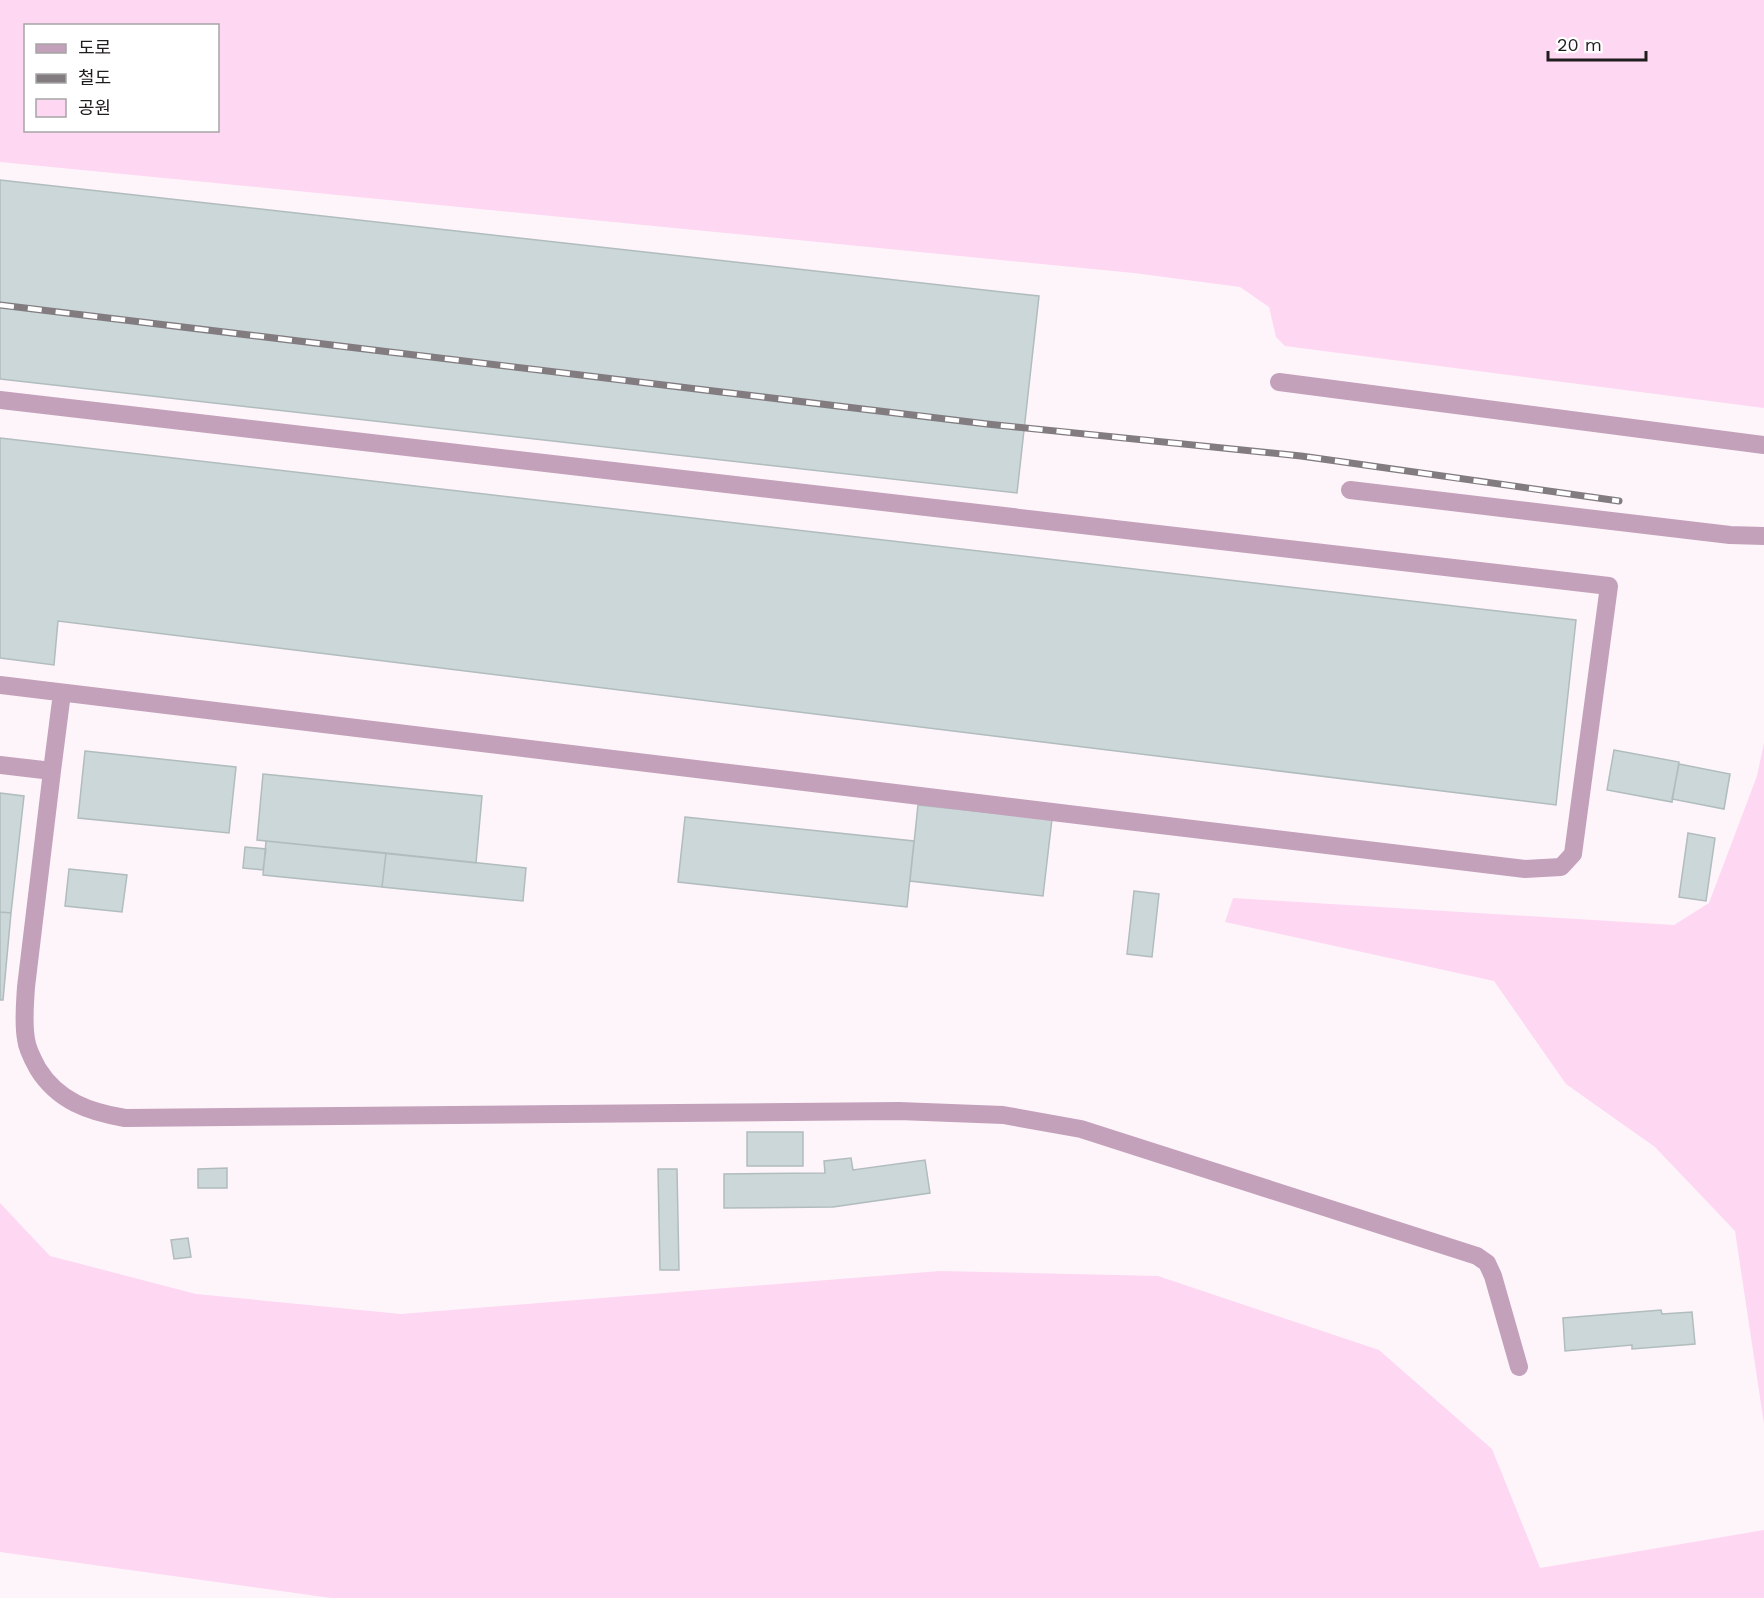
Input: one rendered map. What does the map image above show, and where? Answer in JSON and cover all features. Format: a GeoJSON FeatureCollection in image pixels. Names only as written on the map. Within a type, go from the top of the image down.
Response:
{"type":"FeatureCollection","features":[{"type":"Feature","properties":{"kind":"street"},"geometry":{"type":"LineString","coordinates":[[1279,382],[1764,445]]}},
{"type":"Feature","properties":{"kind":"street"},"geometry":{"type":"LineString","coordinates":[[0,400],[1609,586],[1574,854],[1561,867],[1513,868],[0,685]]}},
{"type":"Feature","properties":{"kind":"street"},"geometry":{"type":"LineString","coordinates":[[1350,490],[1730,535],[1764,536]]}},
{"type":"Feature","properties":{"kind":"street"},"geometry":{"type":"LineString","coordinates":[[62,693],[24,1017],[26,1041],[33,1061],[45,1080],[63,1098],[81,1107],[99,1114],[125,1118],[899,1111],[1003,1115],[1081,1129],[1477,1256],[1487,1263],[1493,1276],[1519,1367]]}},
{"type":"Feature","properties":{"kind":"street"},"geometry":{"type":"LineString","coordinates":[[0,765],[52,771]]}},
{"type":"Feature","properties":{"kind":"green space"},"geometry":{"type":"Polygon","coordinates":[[[0,0],[1764,0],[1764,408],[1285,346],[1276,337],[1269,307],[1240,287],[1134,273],[0,162],[0,0]]]}},
{"type":"Feature","properties":{"kind":"green space"},"geometry":{"type":"Polygon","coordinates":[[[1764,743],[1764,1424],[1735,1231],[1655,1147],[1566,1084],[1494,981],[1225,922],[1233,898],[1674,925],[1709,903],[1757,776],[1764,743]]]}},
{"type":"Feature","properties":{"kind":"green space"},"geometry":{"type":"Polygon","coordinates":[[[0,1203],[50,1256],[196,1294],[401,1314],[940,1271],[1158,1276],[1379,1350],[1492,1449],[1540,1568],[1764,1530],[1764,1598],[331,1598],[0,1552],[0,1203]]]}},
{"type":"Feature","properties":{"kind":"building"},"geometry":{"type":"Polygon","coordinates":[[[0,180],[1039,296],[1017,493],[0,379],[0,180]]]}},
{"type":"Feature","properties":{"kind":"building"},"geometry":{"type":"Polygon","coordinates":[[[0,438],[1576,620],[1556,805],[58,621],[54,665],[0,658],[0,438]]]}},
{"type":"Feature","properties":{"kind":"building"},"geometry":{"type":"Polygon","coordinates":[[[1614,750],[1679,762],[1672,802],[1607,790],[1614,750]]]}},
{"type":"Feature","properties":{"kind":"building"},"geometry":{"type":"Polygon","coordinates":[[[85,751],[236,767],[229,833],[78,818],[85,751]]]}},
{"type":"Feature","properties":{"kind":"building"},"geometry":{"type":"Polygon","coordinates":[[[1679,764],[1730,774],[1724,809],[1672,799],[1679,764]]]}},
{"type":"Feature","properties":{"kind":"building"},"geometry":{"type":"Polygon","coordinates":[[[263,774],[482,796],[476,863],[257,840],[263,774]]]}},
{"type":"Feature","properties":{"kind":"building"},"geometry":{"type":"Polygon","coordinates":[[[0,793],[24,796],[11,913],[0,912],[0,793]]]}},
{"type":"Feature","properties":{"kind":"building"},"geometry":{"type":"Polygon","coordinates":[[[918,805],[1052,819],[1043,896],[910,881],[918,805]]]}},
{"type":"Feature","properties":{"kind":"building"},"geometry":{"type":"Polygon","coordinates":[[[685,817],[914,841],[907,907],[678,882],[685,817]]]}},
{"type":"Feature","properties":{"kind":"building"},"geometry":{"type":"Polygon","coordinates":[[[1688,833],[1715,838],[1706,901],[1679,897],[1688,833]]]}},
{"type":"Feature","properties":{"kind":"building"},"geometry":{"type":"Polygon","coordinates":[[[266,841],[386,853],[382,887],[263,875],[266,841]]]}},
{"type":"Feature","properties":{"kind":"building"},"geometry":{"type":"Polygon","coordinates":[[[245,847],[266,849],[263,870],[243,868],[245,847]]]}},
{"type":"Feature","properties":{"kind":"building"},"geometry":{"type":"Polygon","coordinates":[[[386,853],[526,868],[523,901],[382,887],[386,853]]]}},
{"type":"Feature","properties":{"kind":"building"},"geometry":{"type":"Polygon","coordinates":[[[69,869],[127,875],[122,912],[65,906],[69,869]]]}},
{"type":"Feature","properties":{"kind":"building"},"geometry":{"type":"Polygon","coordinates":[[[1134,891],[1159,894],[1152,957],[1127,954],[1134,891]]]}},
{"type":"Feature","properties":{"kind":"building"},"geometry":{"type":"Polygon","coordinates":[[[0,912],[11,913],[3,1000],[0,1000],[0,912]]]}},
{"type":"Feature","properties":{"kind":"building"},"geometry":{"type":"Polygon","coordinates":[[[747,1132],[803,1132],[803,1166],[747,1166],[747,1132]]]}},
{"type":"Feature","properties":{"kind":"building"},"geometry":{"type":"Polygon","coordinates":[[[851,1158],[853,1170],[925,1160],[930,1193],[833,1207],[724,1208],[724,1174],[825,1173],[824,1161],[851,1158]]]}},
{"type":"Feature","properties":{"kind":"building"},"geometry":{"type":"Polygon","coordinates":[[[227,1168],[227,1188],[198,1188],[198,1169],[227,1168]]]}},
{"type":"Feature","properties":{"kind":"building"},"geometry":{"type":"Polygon","coordinates":[[[658,1169],[677,1169],[679,1270],[660,1270],[658,1169]]]}},
{"type":"Feature","properties":{"kind":"building"},"geometry":{"type":"Polygon","coordinates":[[[188,1238],[191,1257],[174,1259],[171,1240],[188,1238]]]}},
{"type":"Feature","properties":{"kind":"building"},"geometry":{"type":"Polygon","coordinates":[[[1661,1310],[1662,1314],[1692,1312],[1695,1344],[1632,1349],[1632,1345],[1565,1351],[1563,1318],[1661,1310]]]}},
{"type":"Feature","properties":{"kind":"railway"},"geometry":{"type":"LineString","coordinates":[[0,305],[987,424],[1301,456],[1619,501]]}}]}
